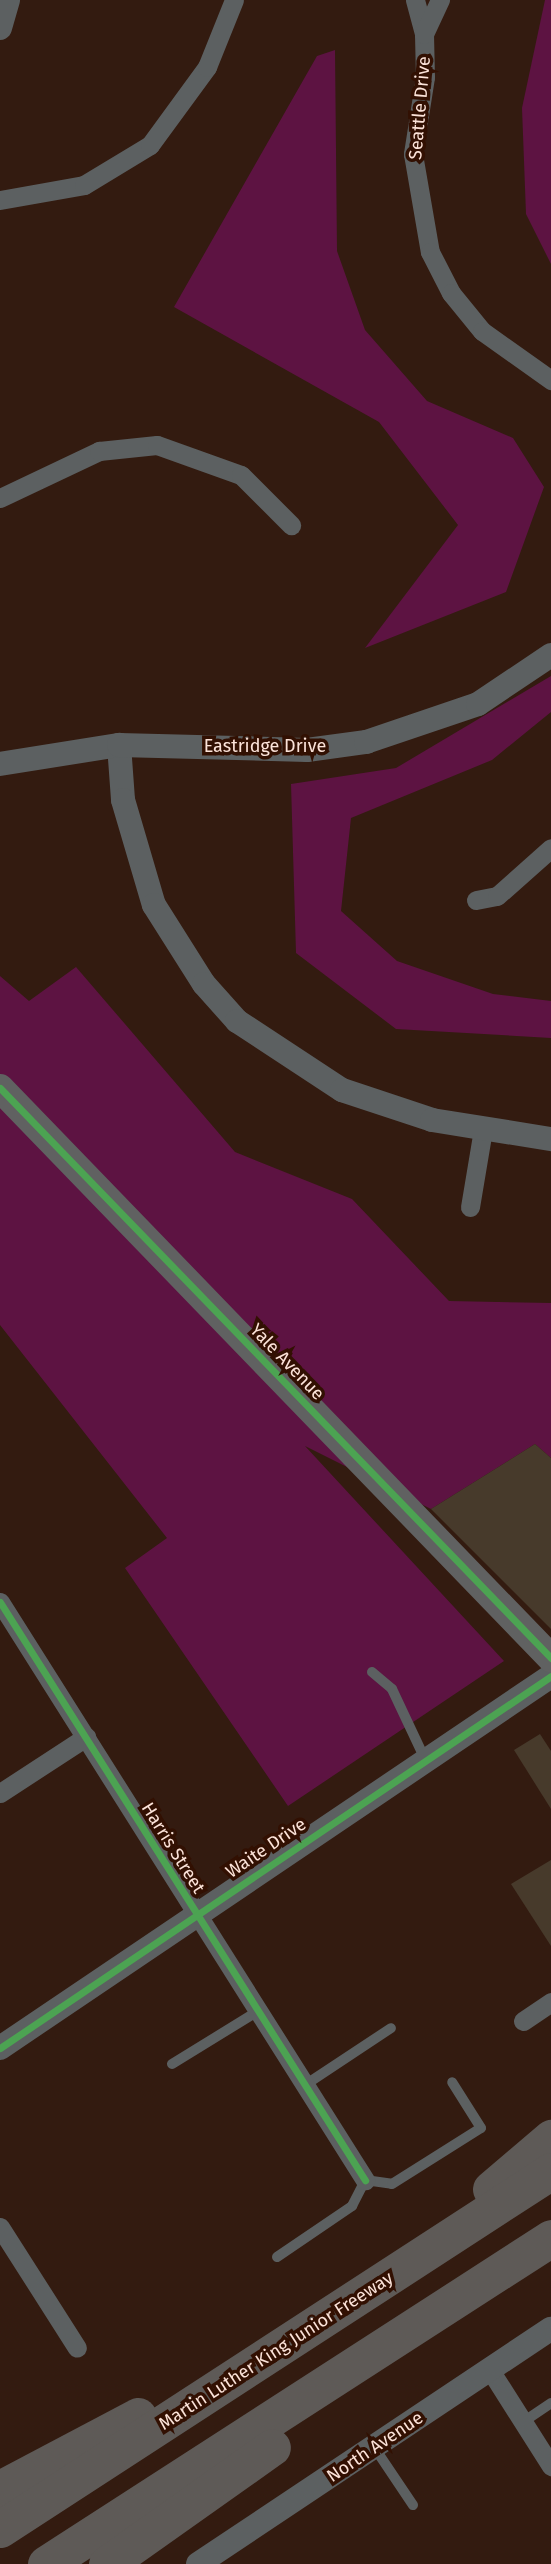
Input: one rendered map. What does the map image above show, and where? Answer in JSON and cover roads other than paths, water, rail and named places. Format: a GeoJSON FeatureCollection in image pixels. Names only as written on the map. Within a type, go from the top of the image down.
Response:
{"type":"FeatureCollection","features":[{"type":"Feature","properties":{"kind":"highway"},"geometry":{"type":"LineString","coordinates":[[456,2234],[505,2172],[551,2138]]}},
{"type":"Feature","properties":{"kind":"highway","name":"Martin Luther King Junior Freeway"},"geometry":{"type":"LineString","coordinates":[[0,2529],[344,2309],[551,2171]]}},
{"type":"Feature","properties":{"kind":"highway"},"geometry":{"type":"LineString","coordinates":[[46,2564],[387,2347],[551,2238]]}},
{"type":"Feature","properties":{"kind":"highway"},"geometry":{"type":"LineString","coordinates":[[0,2489],[344,2309]]}},
{"type":"Feature","properties":{"kind":"highway"},"geometry":{"type":"LineString","coordinates":[[107,2564],[287,2437],[352,2385],[387,2347]]}},
{"type":"Feature","properties":{"kind":"main road","name":"Yale Avenue"},"geometry":{"type":"LineString","coordinates":[[0,1088],[551,1658]]}},
{"type":"Feature","properties":{"kind":"street"},"geometry":{"type":"LineString","coordinates":[[0,28],[8,0]]}},
{"type":"Feature","properties":{"kind":"street"},"geometry":{"type":"LineString","coordinates":[[0,200],[84,184],[150,145],[207,67],[234,0]]}},
{"type":"Feature","properties":{"kind":"street","name":"Seattle Drive"},"geometry":{"type":"LineString","coordinates":[[415,0],[424,34]]}},
{"type":"Feature","properties":{"kind":"street","name":"Seattle Drive"},"geometry":{"type":"LineString","coordinates":[[440,0],[424,34],[413,154],[430,252],[451,293],[482,331],[551,380]]}},
{"type":"Feature","properties":{"kind":"street"},"geometry":{"type":"LineString","coordinates":[[0,498],[99,451],[157,445],[241,475],[291,525]]}},
{"type":"Feature","properties":{"kind":"street","name":"Eastridge Drive"},"geometry":{"type":"LineString","coordinates":[[0,764],[119,745],[307,750],[366,742],[469,708],[551,655]]}},
{"type":"Feature","properties":{"kind":"street"},"geometry":{"type":"LineString","coordinates":[[119,745],[123,800],[154,905],[204,984],[237,1021],[342,1090],[432,1120],[551,1139]]}},
{"type":"Feature","properties":{"kind":"street"},"geometry":{"type":"LineString","coordinates":[[476,900],[497,896],[551,848]]}},
{"type":"Feature","properties":{"kind":"street"},"geometry":{"type":"LineString","coordinates":[[470,1207],[483,1129]]}},
{"type":"Feature","properties":{"kind":"street","name":"Harris Street"},"geometry":{"type":"LineString","coordinates":[[0,1602],[365,2180]]}},
{"type":"Feature","properties":{"kind":"street","name":"Waite Drive"},"geometry":{"type":"LineString","coordinates":[[0,2048],[551,1675]]}},
{"type":"Feature","properties":{"kind":"street"},"geometry":{"type":"LineString","coordinates":[[0,1793],[86,1737]]}},
{"type":"Feature","properties":{"kind":"street"},"geometry":{"type":"LineString","coordinates":[[523,2021],[551,2001]]}},
{"type":"Feature","properties":{"kind":"street"},"geometry":{"type":"LineString","coordinates":[[0,2227],[77,2348]]}},
{"type":"Feature","properties":{"kind":"street","name":"North Avenue"},"geometry":{"type":"LineString","coordinates":[[207,2562],[551,2329]]}},
{"type":"Feature","properties":{"kind":"street"},"geometry":{"type":"LineString","coordinates":[[490,2370],[551,2466]]}},
{"type":"Feature","properties":{"kind":"lane"},"geometry":{"type":"LineString","coordinates":[[372,1672],[392,1689],[425,1759]]}},
{"type":"Feature","properties":{"kind":"lane"},"geometry":{"type":"LineString","coordinates":[[172,2064],[258,2011]]}},
{"type":"Feature","properties":{"kind":"lane"},"geometry":{"type":"LineString","coordinates":[[305,2085],[391,2028]]}},
{"type":"Feature","properties":{"kind":"lane"},"geometry":{"type":"LineString","coordinates":[[277,2257],[352,2206],[365,2180],[392,2184],[481,2127],[452,2082]]}},
{"type":"Feature","properties":{"kind":"lane"},"geometry":{"type":"LineString","coordinates":[[523,2422],[551,2403]]}},
{"type":"Feature","properties":{"kind":"lane"},"geometry":{"type":"LineString","coordinates":[[374,2447],[412,2505]]}}]}
